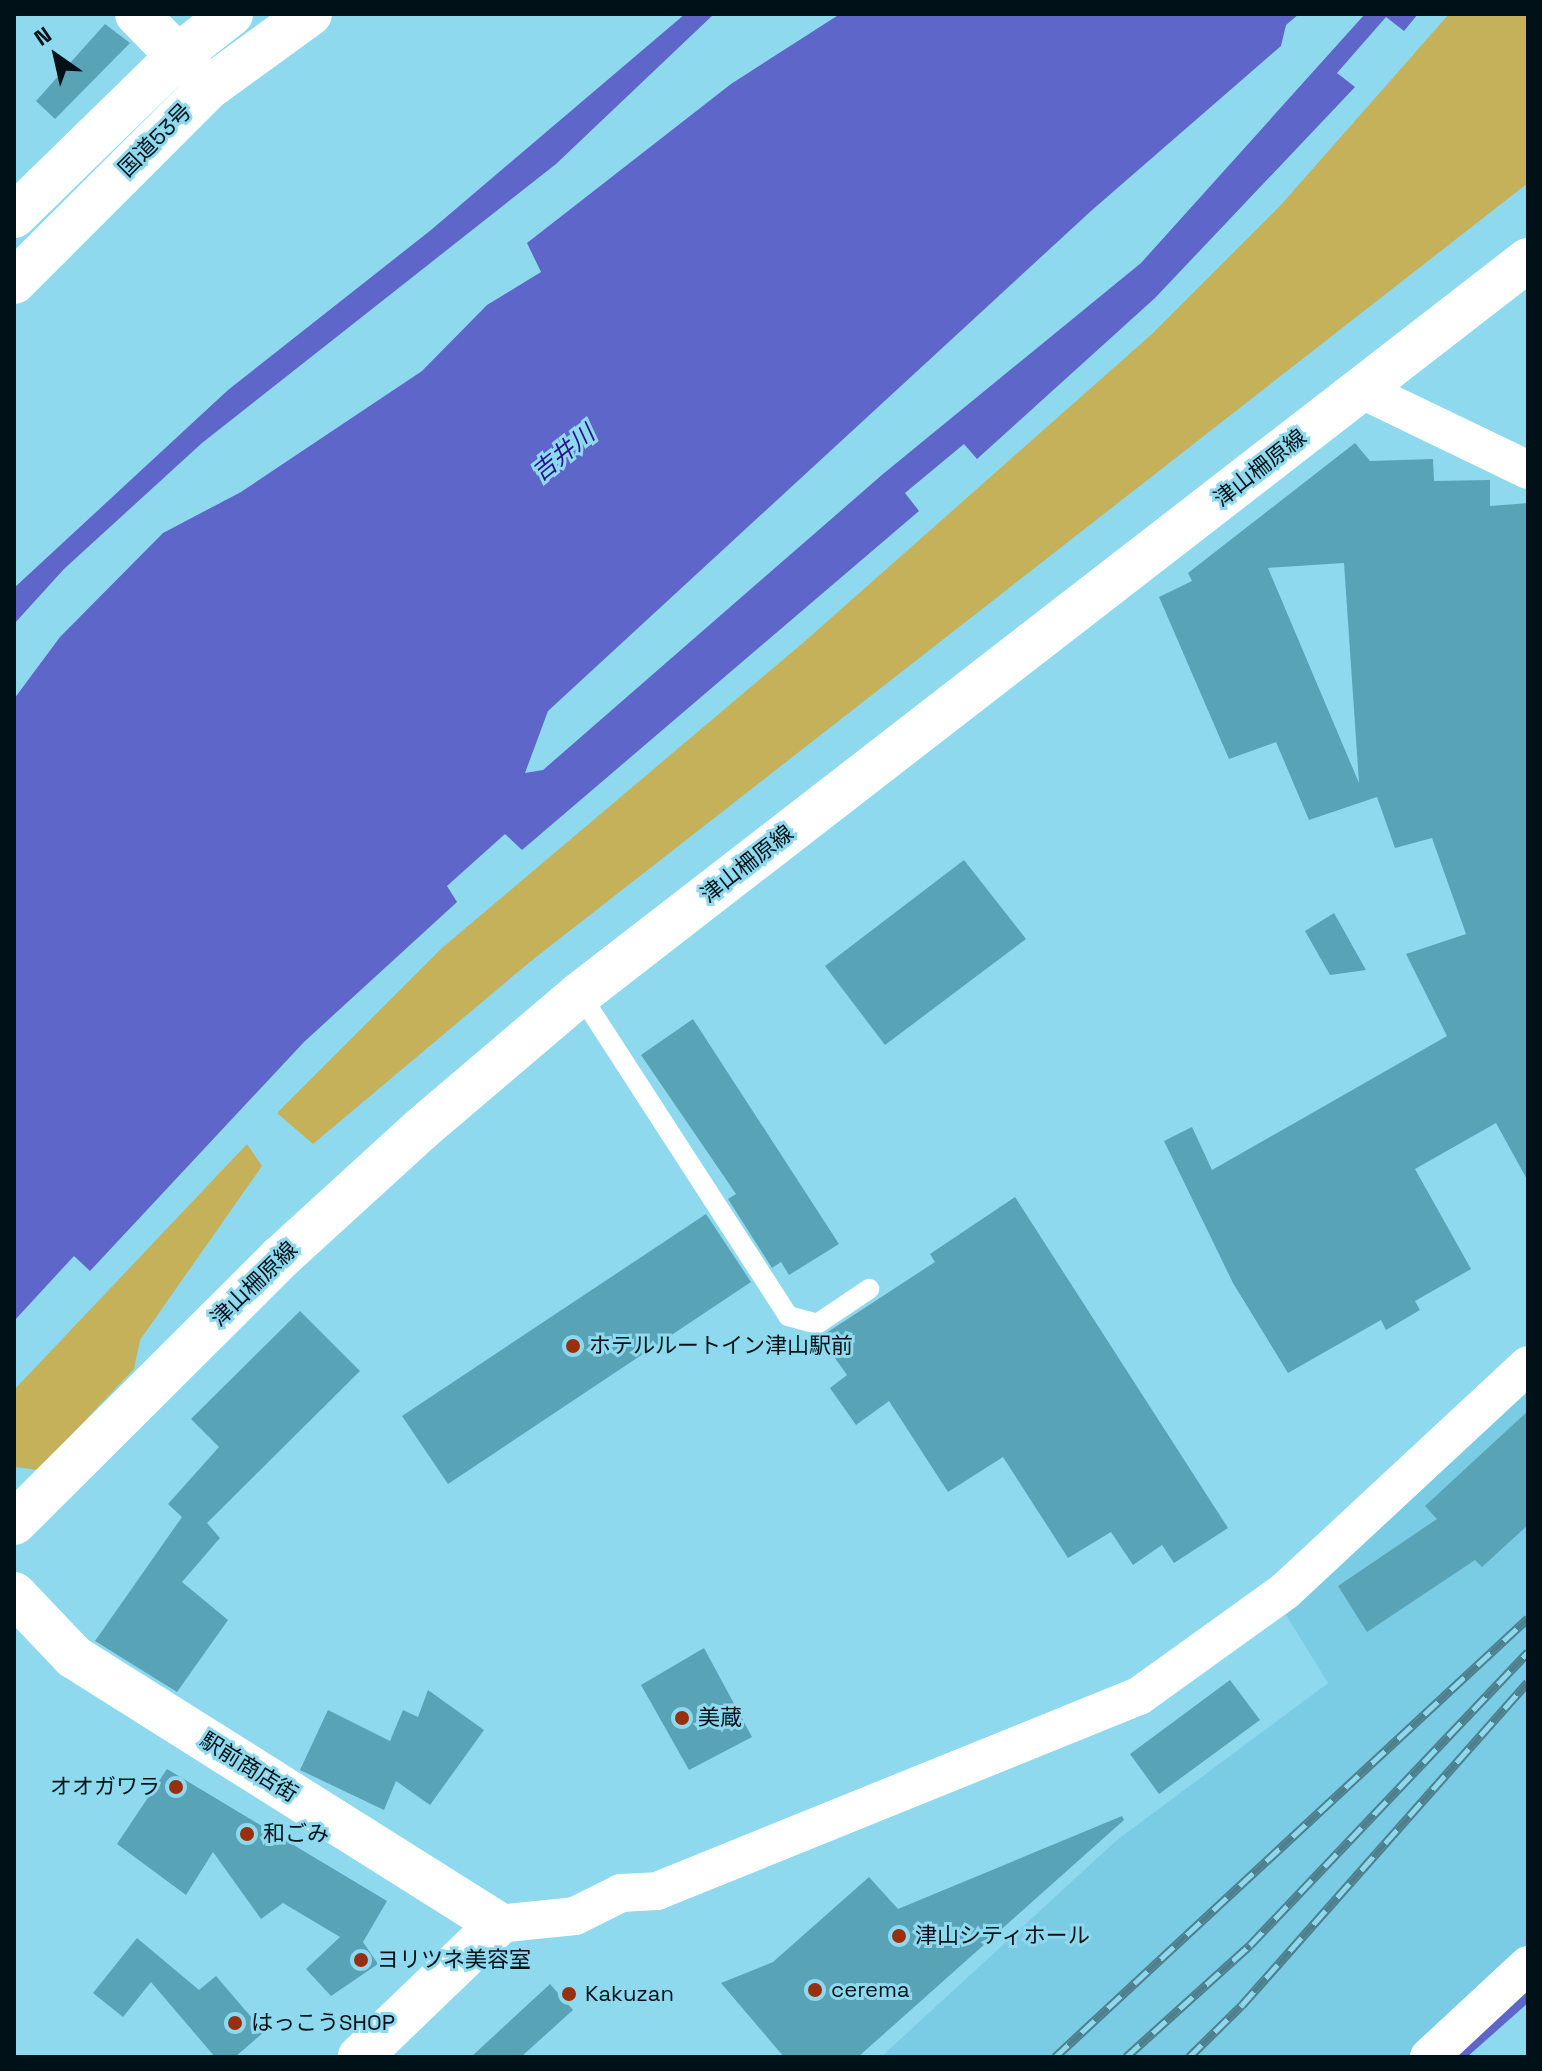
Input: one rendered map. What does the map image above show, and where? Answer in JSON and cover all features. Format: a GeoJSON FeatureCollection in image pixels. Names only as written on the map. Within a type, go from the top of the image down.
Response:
{"type":"FeatureCollection","features":[{"type":"Feature","properties":{"kind":"main road"},"geometry":{"type":"LineString","coordinates":[[137,14],[180,54],[208,88]]}},
{"type":"Feature","properties":{"kind":"main road","name":"国道53号"},"geometry":{"type":"LineString","coordinates":[[14,216],[180,54],[231,14]]}},
{"type":"Feature","properties":{"kind":"main road","name":"国道53号"},"geometry":{"type":"LineString","coordinates":[[14,282],[208,88],[310,14]]}},
{"type":"Feature","properties":{"kind":"main road","name":"津山柵原線"},"geometry":{"type":"LineString","coordinates":[[14,1523],[281,1257],[420,1130],[580,994],[1528,260]]}},
{"type":"Feature","properties":{"kind":"main road","name":"駅前商店街"},"geometry":{"type":"LineString","coordinates":[[14,1594],[74,1657],[498,1924]]}},
{"type":"Feature","properties":{"kind":"main road"},"geometry":{"type":"LineString","coordinates":[[360,2057],[498,1924]]}},
{"type":"Feature","properties":{"kind":"street"},"geometry":{"type":"LineString","coordinates":[[1362,390],[1528,470]]}},
{"type":"Feature","properties":{"kind":"street"},"geometry":{"type":"LineString","coordinates":[[498,1924],[553,1921],[575,1916],[621,1893],[657,1891],[1139,1696],[1285,1591],[1528,1365]]}},
{"type":"Feature","properties":{"kind":"street"},"geometry":{"type":"LineString","coordinates":[[1429,2057],[1528,1965]]}},
{"type":"Feature","properties":{"kind":"lane"},"geometry":{"type":"LineString","coordinates":[[580,994],[788,1316],[817,1324],[869,1289]]}},
{"type":"Feature","properties":{"kind":"shaded area"},"geometry":{"type":"Polygon","coordinates":[[[1449,14],[1528,14],[1528,183],[531,961],[313,1144],[277,1113],[442,948],[804,642],[1152,334],[1280,206],[1449,14]]]}},
{"type":"Feature","properties":{"kind":"shaded area"},"geometry":{"type":"Polygon","coordinates":[[[247,1144],[262,1166],[140,1340],[134,1369],[38,1470],[14,1467],[14,1390],[247,1144]]]}},
{"type":"Feature","properties":{"kind":"shaded area"},"geometry":{"type":"Polygon","coordinates":[[[1528,1386],[1528,1948],[1409,2057],[881,2057],[1117,1840],[1328,1683],[1283,1610],[1528,1386]]]}},
{"type":"Feature","properties":{"kind":"water"},"geometry":{"type":"Polygon","coordinates":[[[685,14],[714,14],[556,164],[202,443],[64,569],[14,624],[14,588],[228,390],[431,230],[685,14]]]}},
{"type":"Feature","properties":{"kind":"water","name":"吉井川"},"geometry":{"type":"Polygon","coordinates":[[[840,14],[1299,14],[1286,25],[1281,46],[1091,211],[548,711],[525,773],[543,770],[883,474],[1141,263],[1365,14],[1418,14],[1404,31],[1386,17],[1337,73],[1355,87],[1155,298],[977,459],[964,444],[905,493],[919,511],[522,850],[505,834],[447,886],[457,902],[304,1042],[90,1271],[74,1256],[14,1321],[14,699],[60,637],[163,533],[241,492],[422,371],[487,305],[541,272],[527,243],[731,84],[840,14]]]}},
{"type":"Feature","properties":{"kind":"water"},"geometry":{"type":"Polygon","coordinates":[[[1528,1986],[1528,2003],[1467,2057],[1451,2057],[1528,1986]]]}},
{"type":"Feature","properties":{"kind":"building"},"geometry":{"type":"Polygon","coordinates":[[[105,24],[130,43],[55,119],[36,101],[105,24]]]}},
{"type":"Feature","properties":{"kind":"building"},"geometry":{"type":"Polygon","coordinates":[[[1355,443],[1370,461],[1433,459],[1434,481],[1490,480],[1490,506],[1528,503],[1528,1181],[1496,1123],[1415,1169],[1471,1269],[1415,1301],[1420,1310],[1386,1330],[1381,1320],[1288,1373],[1233,1283],[1164,1141],[1192,1127],[1212,1170],[1447,1036],[1406,954],[1466,934],[1432,838],[1395,848],[1377,797],[1309,820],[1276,742],[1229,759],[1159,597],[1192,581],[1188,573],[1355,443]],[[1344,563],[1268,568],[1359,783],[1344,563]]]}},
{"type":"Feature","properties":{"kind":"building"},"geometry":{"type":"Polygon","coordinates":[[[964,860],[1026,939],[885,1045],[825,966],[964,860]]]}},
{"type":"Feature","properties":{"kind":"building"},"geometry":{"type":"Polygon","coordinates":[[[1334,913],[1366,970],[1330,975],[1305,931],[1334,913]]]}},
{"type":"Feature","properties":{"kind":"building"},"geometry":{"type":"Polygon","coordinates":[[[693,1019],[839,1244],[789,1275],[781,1262],[772,1268],[728,1199],[736,1194],[641,1055],[693,1019]]]}},
{"type":"Feature","properties":{"kind":"building"},"geometry":{"type":"Polygon","coordinates":[[[1015,1197],[1228,1528],[1174,1563],[1162,1545],[1133,1565],[1111,1532],[1068,1558],[1003,1457],[948,1492],[889,1401],[856,1425],[830,1388],[847,1375],[820,1337],[935,1262],[930,1254],[1015,1197]]]}},
{"type":"Feature","properties":{"kind":"building"},"geometry":{"type":"Polygon","coordinates":[[[706,1214],[751,1282],[448,1484],[402,1416],[706,1214]]]}},
{"type":"Feature","properties":{"kind":"building"},"geometry":{"type":"Polygon","coordinates":[[[300,1311],[360,1371],[207,1523],[220,1538],[182,1582],[228,1620],[177,1692],[95,1641],[182,1517],[168,1504],[219,1447],[191,1419],[300,1311]]]}},
{"type":"Feature","properties":{"kind":"building"},"geometry":{"type":"Polygon","coordinates":[[[1528,1411],[1528,1525],[1482,1567],[1475,1560],[1367,1632],[1338,1586],[1437,1519],[1425,1506],[1528,1411]]]}},
{"type":"Feature","properties":{"kind":"building"},"geometry":{"type":"Polygon","coordinates":[[[704,1648],[752,1737],[689,1770],[641,1685],[704,1648]]]}},
{"type":"Feature","properties":{"kind":"building"},"geometry":{"type":"Polygon","coordinates":[[[1230,1680],[1260,1720],[1159,1794],[1130,1754],[1230,1680]]]}},
{"type":"Feature","properties":{"kind":"building"},"geometry":{"type":"Polygon","coordinates":[[[428,1690],[484,1730],[430,1805],[396,1781],[384,1810],[300,1770],[328,1710],[390,1741],[403,1710],[418,1717],[428,1690]]]}},
{"type":"Feature","properties":{"kind":"building"},"geometry":{"type":"Polygon","coordinates":[[[167,1769],[387,1901],[363,1942],[378,1964],[331,1996],[306,1969],[340,1937],[283,1903],[261,1919],[213,1852],[186,1895],[117,1844],[167,1769]]]}},
{"type":"Feature","properties":{"kind":"building","name":"津山シティホール"},"geometry":{"type":"Polygon","coordinates":[[[1122,1816],[1124,1820],[858,2057],[784,2057],[721,1983],[773,1962],[869,1877],[898,1909],[1122,1816]]]}},
{"type":"Feature","properties":{"kind":"building"},"geometry":{"type":"Polygon","coordinates":[[[137,1938],[199,1990],[216,1976],[264,2032],[235,2057],[215,2057],[151,1982],[123,2017],[93,1993],[137,1938]]]}},
{"type":"Feature","properties":{"kind":"building"},"geometry":{"type":"Polygon","coordinates":[[[550,1984],[573,2010],[521,2057],[471,2057],[550,1984]]]}},
{"type":"Feature","properties":{"kind":"railway"},"geometry":{"type":"LineString","coordinates":[[1055,2057],[1528,1618]]}},
{"type":"Feature","properties":{"kind":"railway"},"geometry":{"type":"LineString","coordinates":[[1126,2057],[1250,1945],[1528,1652]]}},
{"type":"Feature","properties":{"kind":"railway"},"geometry":{"type":"LineString","coordinates":[[1189,2057],[1242,2005],[1528,1682]]}},
{"type":"Feature","properties":{"kind":"place","name":"ホテルルートイン津山駅前"},"geometry":{"type":"Point","coordinates":[573,1346]}},
{"type":"Feature","properties":{"kind":"place","name":"美蔵"},"geometry":{"type":"Point","coordinates":[682,1718]}},
{"type":"Feature","properties":{"kind":"place","name":"オオガワラ"},"geometry":{"type":"Point","coordinates":[176,1787]}},
{"type":"Feature","properties":{"kind":"place","name":"和ごみ"},"geometry":{"type":"Point","coordinates":[247,1834]}},
{"type":"Feature","properties":{"kind":"place","name":"津山シティホール"},"geometry":{"type":"Point","coordinates":[899,1936]}},
{"type":"Feature","properties":{"kind":"place","name":"ヨリツネ美容室"},"geometry":{"type":"Point","coordinates":[361,1960]}},
{"type":"Feature","properties":{"kind":"place","name":"cerema"},"geometry":{"type":"Point","coordinates":[815,1990]}},
{"type":"Feature","properties":{"kind":"place","name":"Kakuzan"},"geometry":{"type":"Point","coordinates":[569,1994]}},
{"type":"Feature","properties":{"kind":"place","name":"はっこうSHOP"},"geometry":{"type":"Point","coordinates":[235,2023]}}]}
